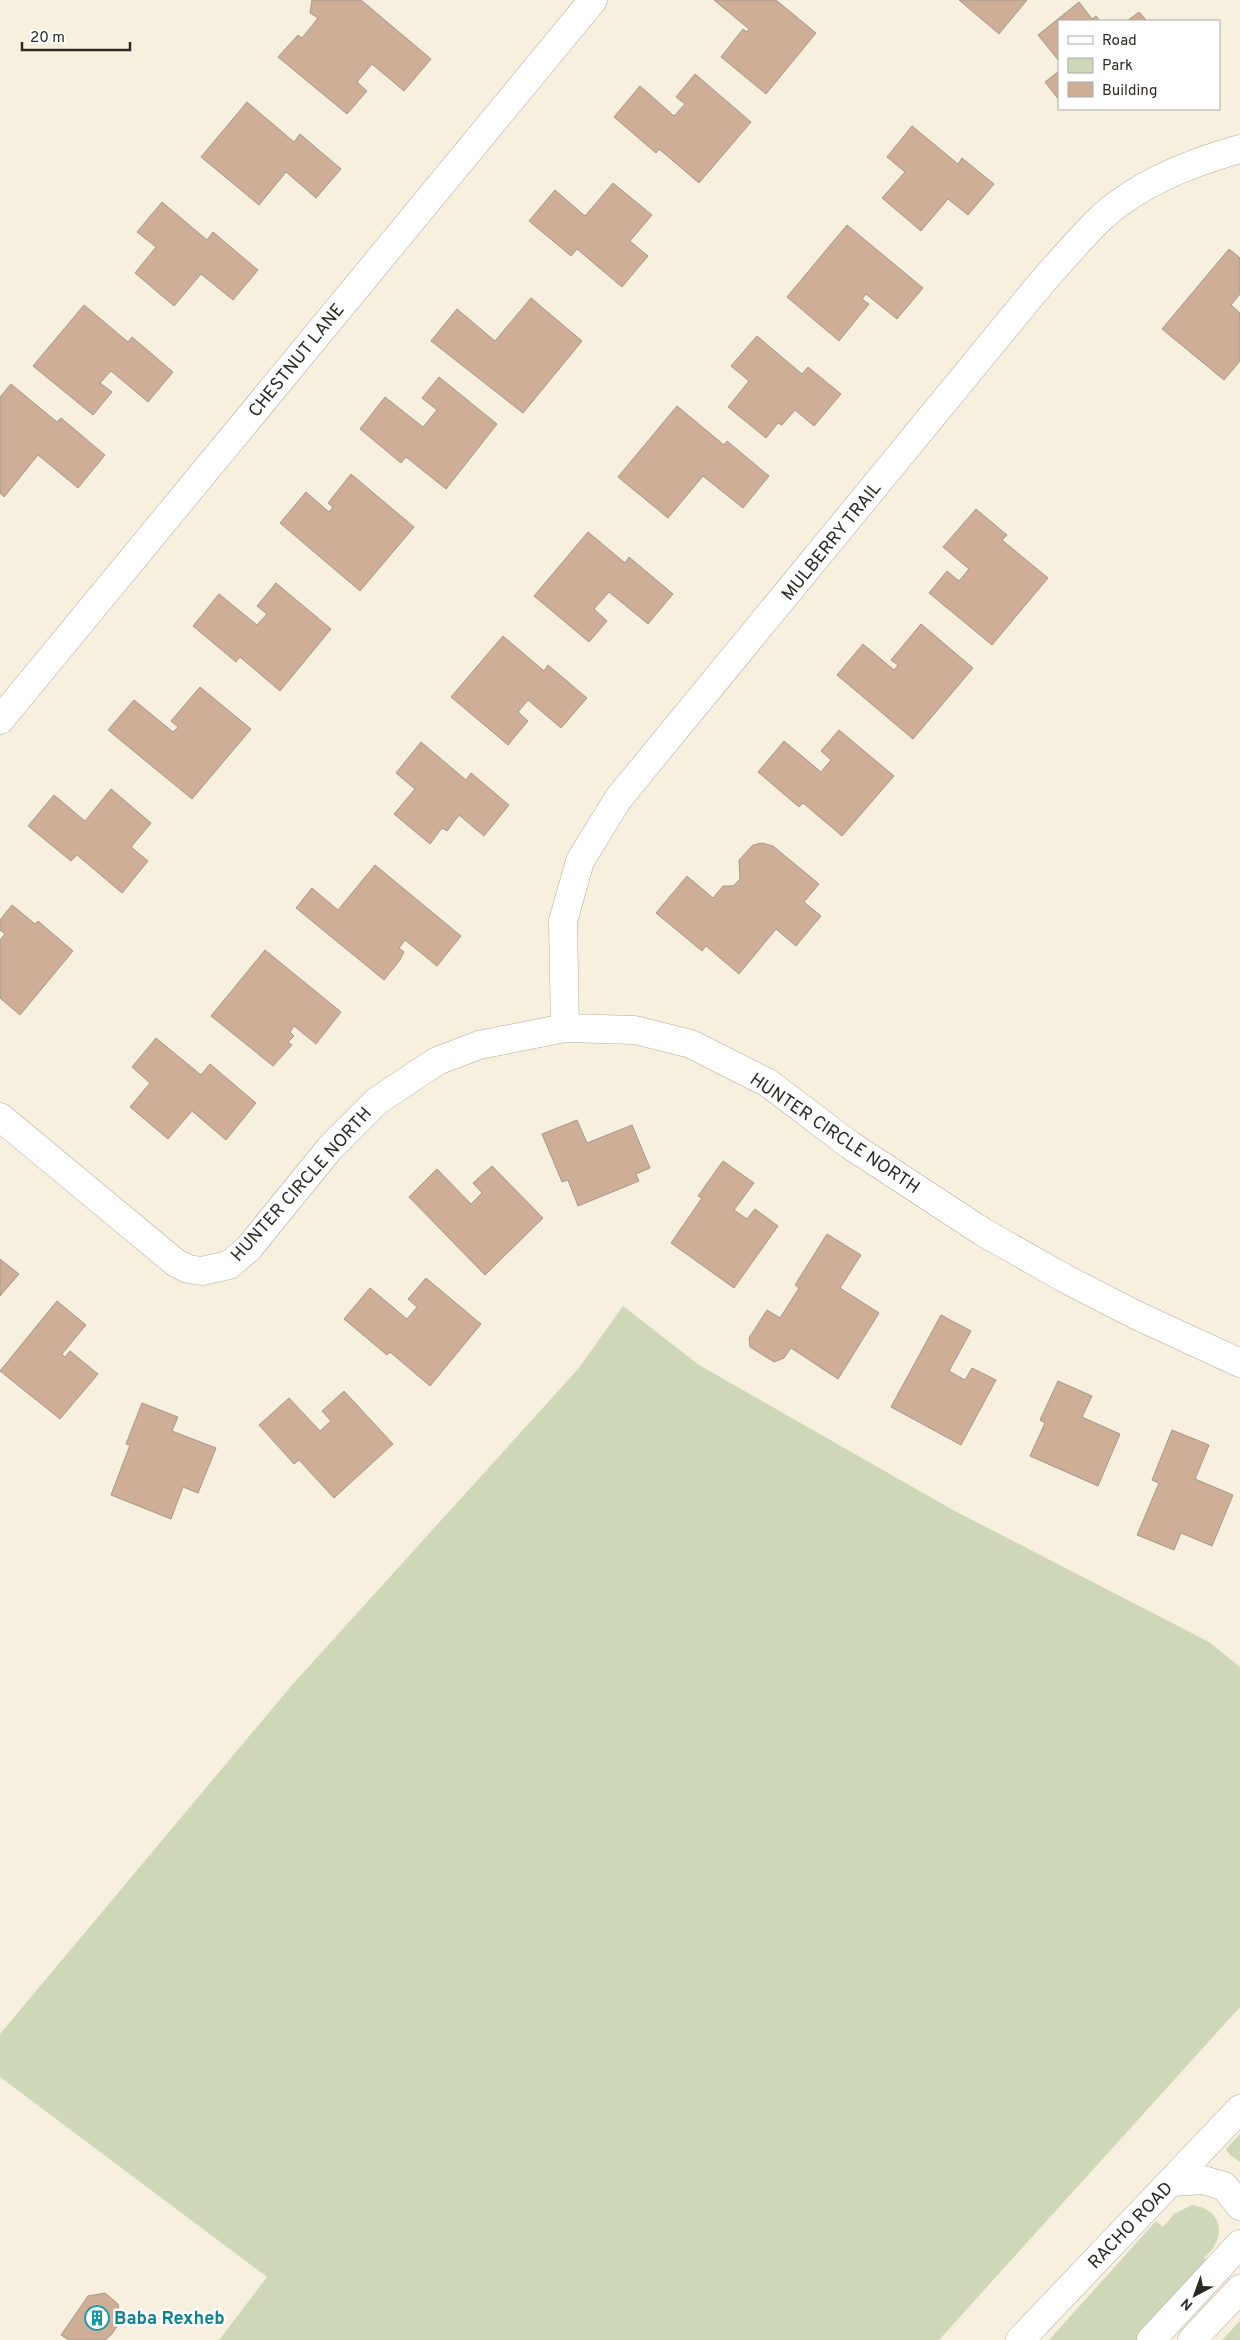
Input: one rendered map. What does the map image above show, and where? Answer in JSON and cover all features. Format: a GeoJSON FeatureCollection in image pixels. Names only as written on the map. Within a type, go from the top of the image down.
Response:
{"type":"FeatureCollection","features":[{"type":"Feature","properties":{"kind":"street","name":"CHESTNUT LANE"},"geometry":{"type":"LineString","coordinates":[[0,720],[592,0]]}},
{"type":"Feature","properties":{"kind":"street","name":"MULBERRY TRAIL"},"geometry":{"type":"LineString","coordinates":[[565,1028],[563,921],[580,861],[618,799],[1038,287],[1079,241],[1104,215],[1144,188],[1204,159],[1240,149]]}},
{"type":"Feature","properties":{"kind":"street","name":"HUNTER CIRCLE NORTH"},"geometry":{"type":"LineString","coordinates":[[0,1117],[176,1263],[188,1269],[212,1270],[230,1264],[248,1249],[330,1148],[377,1101],[437,1061],[479,1045],[565,1028],[635,1030],[691,1044],[768,1083],[850,1145],[983,1232],[1064,1278],[1136,1315],[1240,1363]]}},
{"type":"Feature","properties":{"kind":"street","name":"RACHO ROAD"},"geometry":{"type":"LineString","coordinates":[[1020,2340],[1240,2109]]}},
{"type":"Feature","properties":{"kind":"street"},"geometry":{"type":"LineString","coordinates":[[1171,2182],[1203,2180],[1224,2186],[1240,2206]]}},
{"type":"Feature","properties":{"kind":"street"},"geometry":{"type":"LineString","coordinates":[[1151,2340],[1240,2244]]}},
{"type":"Feature","properties":{"kind":"street"},"geometry":{"type":"LineString","coordinates":[[1192,2340],[1240,2289]]}},
{"type":"Feature","properties":{"kind":"green space"},"geometry":{"type":"Polygon","coordinates":[[[623,1306],[699,1365],[953,1510],[1209,1642],[1240,1667],[1240,2007],[939,2340],[219,2340],[267,2277],[0,2077],[0,2034],[292,1685],[578,1369],[623,1306]]]}},
{"type":"Feature","properties":{"kind":"green space"},"geometry":{"type":"Polygon","coordinates":[[[1240,2134],[1240,2162],[1229,2154],[1226,2149],[1240,2134]]]}},
{"type":"Feature","properties":{"kind":"green space"},"geometry":{"type":"Polygon","coordinates":[[[1192,2205],[1203,2208],[1211,2213],[1219,2226],[1216,2242],[1204,2258],[1211,2264],[1138,2340],[1049,2340],[1156,2221],[1163,2227],[1174,2214],[1192,2205]]]}},
{"type":"Feature","properties":{"kind":"green space"},"geometry":{"type":"Polygon","coordinates":[[[1240,2321],[1240,2340],[1222,2340],[1240,2321]]]}},
{"type":"Feature","properties":{"kind":"building"},"geometry":{"type":"Polygon","coordinates":[[[312,0],[361,0],[431,59],[404,91],[372,64],[357,82],[367,91],[347,114],[278,57],[298,35],[302,38],[318,18],[310,13],[312,0]]]}},
{"type":"Feature","properties":{"kind":"building"},"geometry":{"type":"Polygon","coordinates":[[[714,0],[776,0],[816,33],[766,94],[721,57],[743,29],[747,32],[749,29],[714,0]]]}},
{"type":"Feature","properties":{"kind":"building"},"geometry":{"type":"Polygon","coordinates":[[[959,0],[1027,0],[999,34],[959,0]]]}},
{"type":"Feature","properties":{"kind":"building"},"geometry":{"type":"Polygon","coordinates":[[[1079,2],[1092,19],[1096,16],[1099,20],[1058,20],[1058,60],[1038,35],[1079,2]]]}},
{"type":"Feature","properties":{"kind":"building"},"geometry":{"type":"Polygon","coordinates":[[[1139,12],[1146,20],[1128,20],[1139,12]]]}},
{"type":"Feature","properties":{"kind":"building"},"geometry":{"type":"Polygon","coordinates":[[[1058,72],[1058,99],[1045,82],[1058,72]]]}},
{"type":"Feature","properties":{"kind":"building"},"geometry":{"type":"Polygon","coordinates":[[[695,74],[751,122],[699,183],[659,149],[656,153],[614,117],[640,86],[674,116],[685,104],[676,97],[695,74]]]}},
{"type":"Feature","properties":{"kind":"building"},"geometry":{"type":"Polygon","coordinates":[[[247,102],[294,142],[300,134],[341,169],[316,198],[286,172],[259,205],[201,157],[247,102]]]}},
{"type":"Feature","properties":{"kind":"building"},"geometry":{"type":"Polygon","coordinates":[[[912,126],[958,164],[962,158],[994,184],[968,215],[948,199],[921,231],[882,198],[905,172],[887,157],[912,126]]]}},
{"type":"Feature","properties":{"kind":"building"},"geometry":{"type":"Polygon","coordinates":[[[613,183],[652,215],[630,241],[648,256],[622,287],[577,249],[571,256],[529,221],[555,190],[585,216],[613,183]]]}},
{"type":"Feature","properties":{"kind":"building"},"geometry":{"type":"Polygon","coordinates":[[[162,202],[207,240],[213,232],[258,270],[233,300],[201,274],[174,306],[135,273],[156,247],[137,232],[162,202]]]}},
{"type":"Feature","properties":{"kind":"building"},"geometry":{"type":"Polygon","coordinates":[[[847,225],[923,288],[897,319],[866,294],[862,299],[869,304],[839,341],[787,297],[847,225]]]}},
{"type":"Feature","properties":{"kind":"building"},"geometry":{"type":"Polygon","coordinates":[[[1229,249],[1240,258],[1240,294],[1231,305],[1240,313],[1240,361],[1224,380],[1162,329],[1229,249]]]}},
{"type":"Feature","properties":{"kind":"building"},"geometry":{"type":"Polygon","coordinates":[[[531,298],[582,341],[523,413],[431,341],[457,309],[495,341],[531,298]]]}},
{"type":"Feature","properties":{"kind":"building"},"geometry":{"type":"Polygon","coordinates":[[[84,305],[128,342],[132,337],[173,372],[148,402],[111,371],[100,383],[112,392],[93,415],[33,366],[84,305]]]}},
{"type":"Feature","properties":{"kind":"building"},"geometry":{"type":"Polygon","coordinates":[[[757,336],[802,374],[808,367],[841,394],[814,426],[795,410],[782,425],[778,423],[766,438],[728,407],[749,381],[731,366],[757,336]]]}},
{"type":"Feature","properties":{"kind":"building"},"geometry":{"type":"Polygon","coordinates":[[[439,377],[497,424],[446,489],[406,457],[401,463],[360,429],[385,397],[423,427],[437,410],[422,398],[439,377]]]}},
{"type":"Feature","properties":{"kind":"building"},"geometry":{"type":"Polygon","coordinates":[[[11,384],[57,422],[61,418],[105,455],[78,488],[38,455],[4,497],[0,493],[0,397],[11,384]]]}},
{"type":"Feature","properties":{"kind":"building"},"geometry":{"type":"Polygon","coordinates":[[[677,406],[724,445],[727,441],[769,476],[743,508],[703,476],[668,518],[618,477],[677,406]]]}},
{"type":"Feature","properties":{"kind":"building"},"geometry":{"type":"Polygon","coordinates":[[[351,474],[414,527],[360,591],[280,523],[306,492],[329,512],[333,507],[328,503],[351,474]]]}},
{"type":"Feature","properties":{"kind":"building"},"geometry":{"type":"Polygon","coordinates":[[[976,509],[1007,535],[1002,540],[1048,578],[992,645],[929,593],[947,571],[959,581],[969,569],[943,547],[976,509]]]}},
{"type":"Feature","properties":{"kind":"building"},"geometry":{"type":"Polygon","coordinates":[[[588,532],[625,563],[629,557],[673,594],[648,624],[609,592],[594,609],[607,621],[589,642],[534,596],[588,532]]]}},
{"type":"Feature","properties":{"kind":"building"},"geometry":{"type":"Polygon","coordinates":[[[276,583],[331,629],[280,691],[240,657],[236,662],[193,626],[219,594],[257,625],[267,614],[257,606],[276,583]]]}},
{"type":"Feature","properties":{"kind":"building"},"geometry":{"type":"Polygon","coordinates":[[[921,624],[973,668],[913,739],[837,675],[863,644],[894,670],[898,665],[891,660],[921,624]]]}},
{"type":"Feature","properties":{"kind":"building"},"geometry":{"type":"Polygon","coordinates":[[[503,636],[544,671],[548,665],[587,698],[561,728],[528,700],[518,712],[528,721],[508,745],[451,697],[503,636]]]}},
{"type":"Feature","properties":{"kind":"building"},"geometry":{"type":"Polygon","coordinates":[[[200,687],[251,729],[192,799],[108,730],[134,700],[173,732],[178,727],[171,721],[200,687]]]}},
{"type":"Feature","properties":{"kind":"building"},"geometry":{"type":"Polygon","coordinates":[[[839,730],[894,776],[842,836],[803,803],[799,807],[758,772],[784,741],[821,772],[831,760],[821,751],[839,730]]]}},
{"type":"Feature","properties":{"kind":"building"},"geometry":{"type":"Polygon","coordinates":[[[421,742],[466,780],[471,773],[509,805],[484,836],[459,815],[447,831],[442,828],[430,844],[394,814],[415,789],[396,773],[421,742]]]}},
{"type":"Feature","properties":{"kind":"building"},"geometry":{"type":"Polygon","coordinates":[[[111,789],[151,823],[131,847],[148,861],[122,893],[77,855],[71,861],[28,826],[54,795],[85,821],[111,789]]]}},
{"type":"Feature","properties":{"kind":"building"},"geometry":{"type":"Polygon","coordinates":[[[762,843],[773,846],[819,884],[804,902],[821,916],[796,946],[776,929],[739,974],[706,946],[702,951],[656,913],[687,876],[713,898],[723,886],[733,886],[740,879],[739,860],[753,845],[762,843]]]}},
{"type":"Feature","properties":{"kind":"building"},"geometry":{"type":"Polygon","coordinates":[[[375,865],[461,936],[437,966],[405,940],[399,948],[404,952],[400,960],[384,980],[296,908],[312,888],[338,910],[375,865]]]}},
{"type":"Feature","properties":{"kind":"building"},"geometry":{"type":"Polygon","coordinates":[[[12,905],[35,924],[38,921],[73,951],[20,1015],[0,998],[0,940],[5,934],[0,930],[0,920],[12,905]]]}},
{"type":"Feature","properties":{"kind":"building"},"geometry":{"type":"Polygon","coordinates":[[[265,950],[341,1012],[316,1044],[294,1026],[290,1032],[294,1036],[288,1042],[292,1045],[273,1066],[211,1016],[265,950]]]}},
{"type":"Feature","properties":{"kind":"building"},"geometry":{"type":"Polygon","coordinates":[[[156,1038],[201,1075],[210,1064],[256,1103],[226,1140],[192,1111],[168,1139],[130,1107],[150,1083],[132,1067],[156,1038]]]}},
{"type":"Feature","properties":{"kind":"building"},"geometry":{"type":"Polygon","coordinates":[[[577,1120],[587,1143],[632,1125],[650,1168],[636,1174],[639,1181],[578,1206],[568,1180],[562,1182],[542,1134],[577,1120]]]}},
{"type":"Feature","properties":{"kind":"building"},"geometry":{"type":"Polygon","coordinates":[[[723,1161],[754,1183],[734,1210],[747,1219],[755,1209],[778,1226],[734,1288],[671,1243],[702,1198],[698,1196],[723,1161]]]}},
{"type":"Feature","properties":{"kind":"building"},"geometry":{"type":"Polygon","coordinates":[[[492,1166],[543,1218],[485,1275],[409,1197],[437,1169],[471,1204],[482,1193],[473,1183],[492,1166]]]}},
{"type":"Feature","properties":{"kind":"building"},"geometry":{"type":"Polygon","coordinates":[[[827,1234],[861,1255],[840,1288],[879,1313],[838,1379],[791,1348],[784,1358],[774,1362],[750,1347],[749,1338],[767,1310],[780,1318],[799,1288],[795,1285],[827,1234]]]}},
{"type":"Feature","properties":{"kind":"building"},"geometry":{"type":"Polygon","coordinates":[[[0,1259],[19,1274],[0,1296],[0,1259]]]}},
{"type":"Feature","properties":{"kind":"building"},"geometry":{"type":"Polygon","coordinates":[[[426,1278],[481,1324],[430,1386],[390,1352],[387,1355],[344,1319],[370,1288],[407,1319],[417,1307],[408,1299],[426,1278]]]}},
{"type":"Feature","properties":{"kind":"building"},"geometry":{"type":"Polygon","coordinates":[[[57,1301],[86,1325],[62,1354],[65,1357],[70,1351],[98,1374],[60,1419],[0,1371],[57,1301]]]}},
{"type":"Feature","properties":{"kind":"building"},"geometry":{"type":"Polygon","coordinates":[[[941,1315],[971,1331],[949,1371],[965,1380],[972,1368],[996,1380],[961,1445],[891,1407],[941,1315]]]}},
{"type":"Feature","properties":{"kind":"building"},"geometry":{"type":"Polygon","coordinates":[[[1058,1381],[1092,1396],[1082,1417],[1120,1434],[1098,1486],[1030,1456],[1045,1423],[1040,1420],[1058,1381]]]}},
{"type":"Feature","properties":{"kind":"building"},"geometry":{"type":"Polygon","coordinates":[[[344,1391],[393,1444],[334,1498],[299,1460],[294,1464],[259,1425],[289,1398],[320,1431],[331,1421],[322,1411],[344,1391]]]}},
{"type":"Feature","properties":{"kind":"building"},"geometry":{"type":"Polygon","coordinates":[[[142,1403],[178,1417],[172,1431],[216,1448],[198,1493],[183,1487],[171,1519],[111,1495],[130,1445],[126,1444],[142,1403]]]}},
{"type":"Feature","properties":{"kind":"building"},"geometry":{"type":"Polygon","coordinates":[[[1172,1430],[1209,1445],[1195,1479],[1233,1495],[1212,1546],[1181,1533],[1174,1550],[1137,1535],[1159,1483],[1152,1480],[1172,1430]]]}},
{"type":"Feature","properties":{"kind":"building","name":"Baba Rexheb"},"geometry":{"type":"Polygon","coordinates":[[[105,2293],[118,2304],[121,2321],[111,2335],[105,2340],[69,2340],[61,2335],[88,2296],[105,2293]]]}},
{"type":"Feature","properties":{"kind":"place","name":"Baba Rexheb"},"geometry":{"type":"Point","coordinates":[97,2318]}}]}
